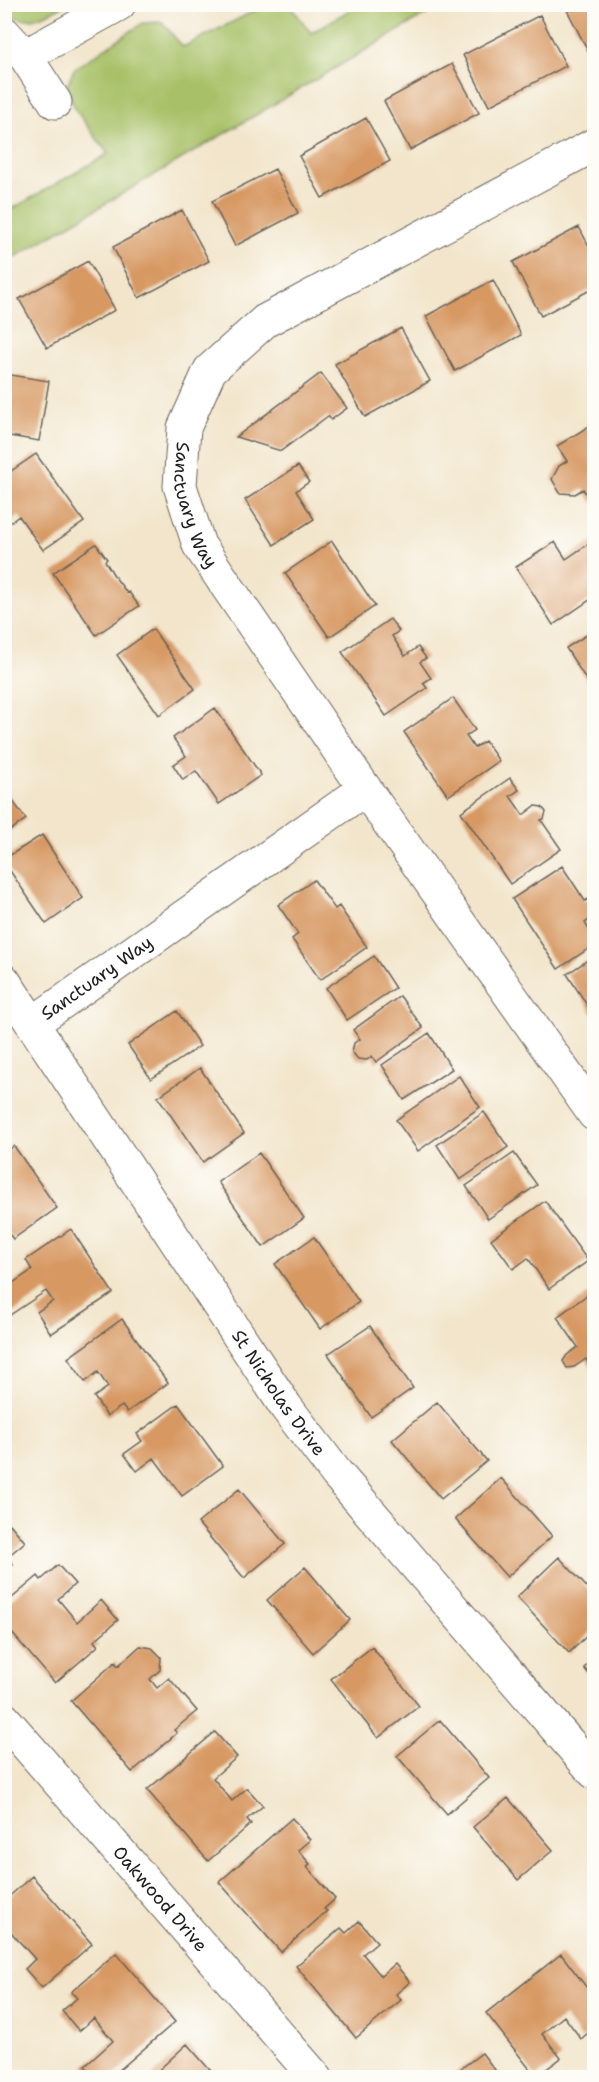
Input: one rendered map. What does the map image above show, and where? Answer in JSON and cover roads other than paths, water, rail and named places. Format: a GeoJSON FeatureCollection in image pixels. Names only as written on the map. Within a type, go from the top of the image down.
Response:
{"type":"FeatureCollection","features":[{"type":"Feature","properties":{"kind":"street"},"geometry":{"type":"LineString","coordinates":[[55,102],[15,44],[119,4]]}},
{"type":"Feature","properties":{"kind":"street","name":"Sanctuary Way"},"geometry":{"type":"LineString","coordinates":[[594,145],[265,321],[210,370],[184,428],[180,486],[199,545],[365,789],[594,1114]]}},
{"type":"Feature","properties":{"kind":"street","name":"Sanctuary Way"},"geometry":{"type":"LineString","coordinates":[[33,1023],[365,789]]}},
{"type":"Feature","properties":{"kind":"street","name":"St Nicholas Drive"},"geometry":{"type":"LineString","coordinates":[[4,981],[286,1407],[337,1474],[594,1772]]}},
{"type":"Feature","properties":{"kind":"street","name":"Oakwood Drive"},"geometry":{"type":"LineString","coordinates":[[4,1719],[316,2078]]}}]}
